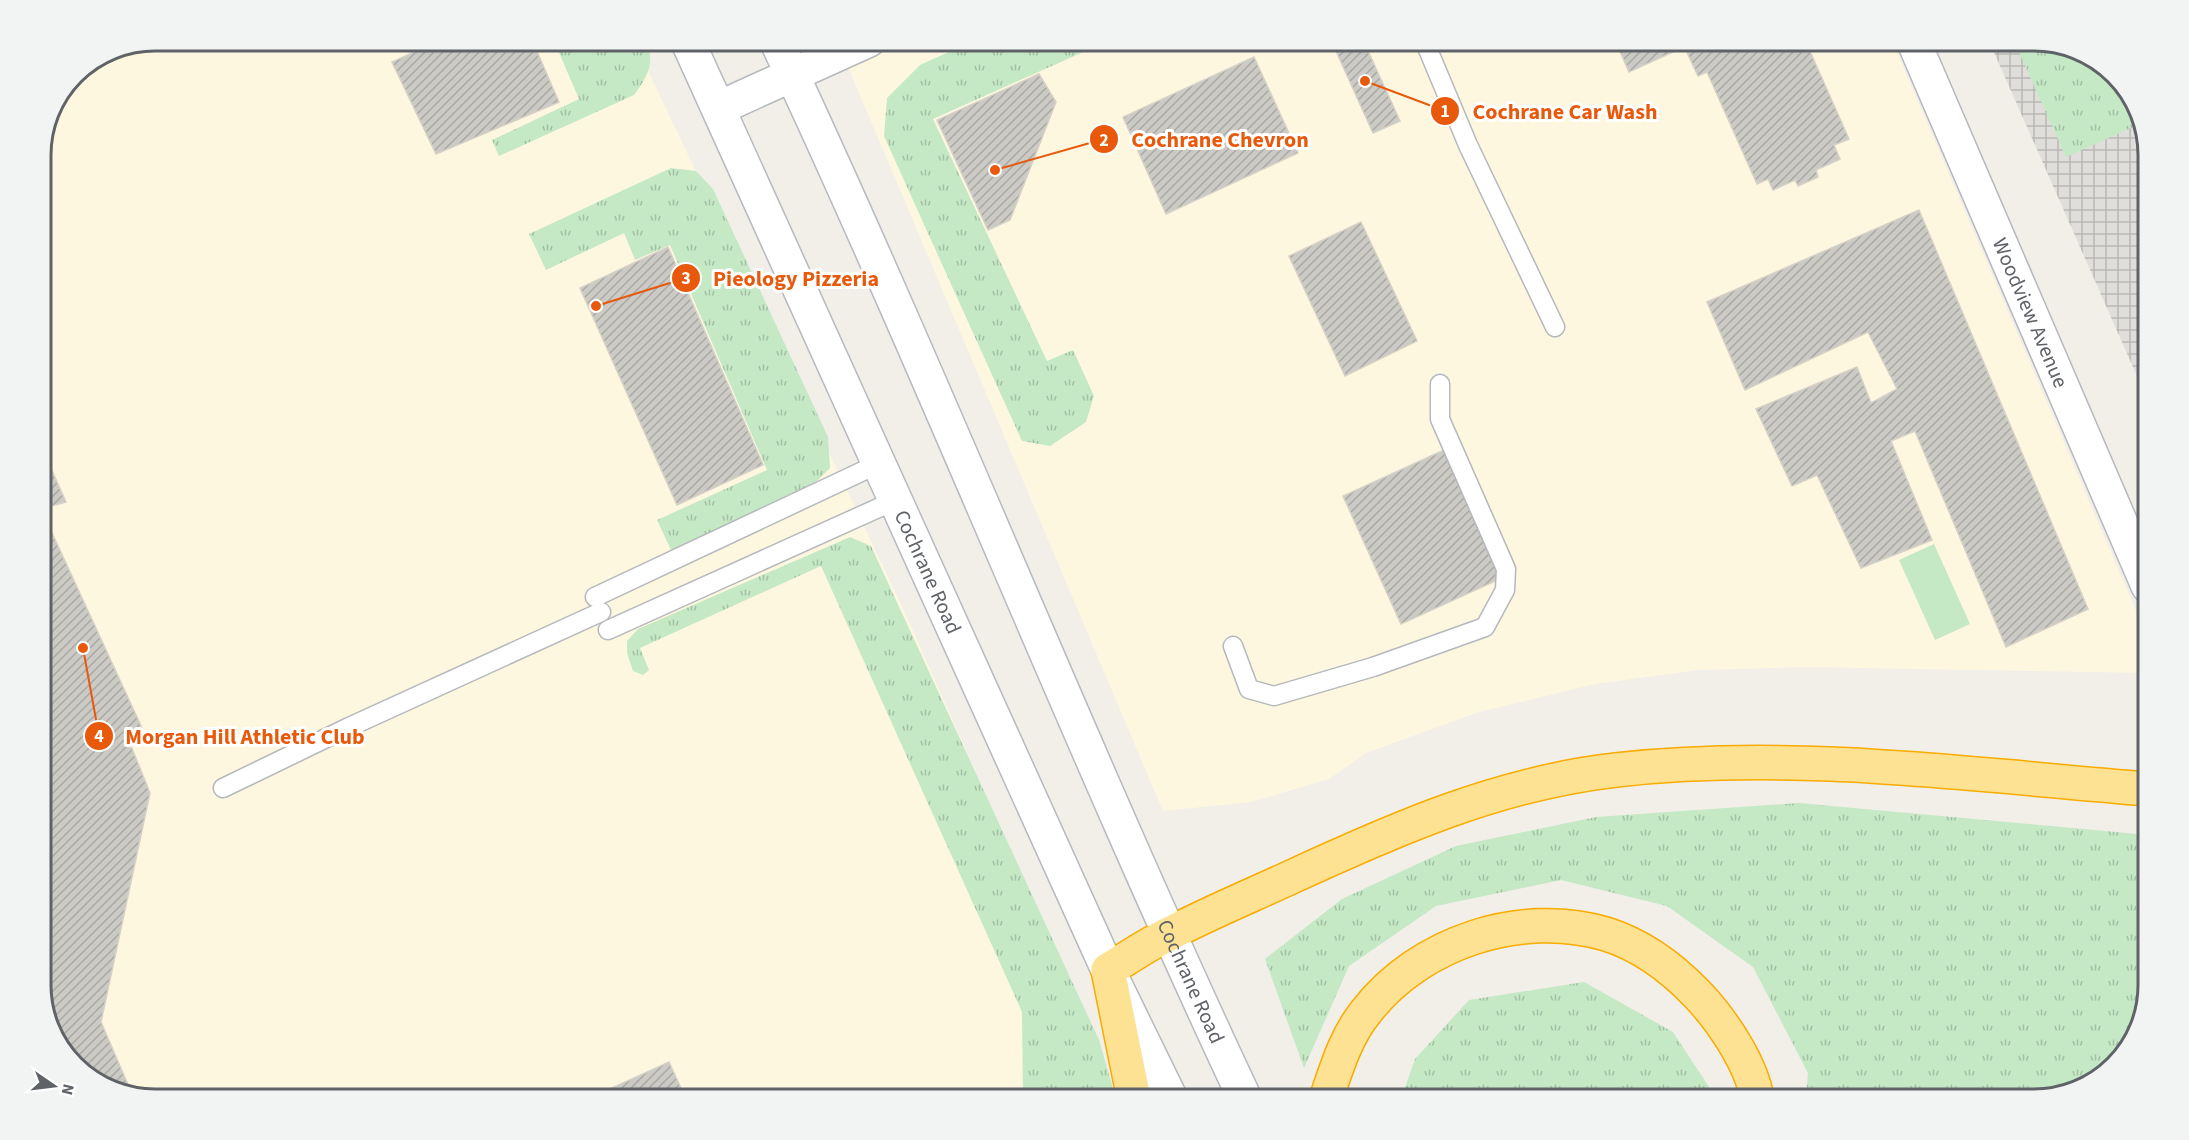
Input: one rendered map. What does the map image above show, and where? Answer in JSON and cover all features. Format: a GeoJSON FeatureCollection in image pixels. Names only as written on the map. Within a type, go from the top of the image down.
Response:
{"type":"FeatureCollection","features":[{"type":"Feature","properties":{"kind":"highway"},"geometry":{"type":"LineString","coordinates":[[1132,1089],[1108,970],[1168,934],[1365,843],[1430,816],[1492,795],[1552,781],[1613,771],[1683,764],[1812,763],[2138,788]]}},
{"type":"Feature","properties":{"kind":"highway"},"geometry":{"type":"LineString","coordinates":[[1330,1089],[1341,1054],[1365,1013],[1398,978],[1446,947],[1483,933],[1526,927],[1569,927],[1607,934],[1646,952],[1679,975],[1712,1010],[1738,1050],[1753,1089]]}},
{"type":"Feature","properties":{"kind":"main road","name":"Cochrane Road"},"geometry":{"type":"LineString","coordinates":[[692,51],[1108,970],[1166,1089]]}},
{"type":"Feature","properties":{"kind":"main road","name":"Cochrane Road"},"geometry":{"type":"LineString","coordinates":[[781,51],[1168,934],[1240,1089]]}},
{"type":"Feature","properties":{"kind":"main road"},"geometry":{"type":"LineString","coordinates":[[719,108],[846,51]]}},
{"type":"Feature","properties":{"kind":"main road","name":"Woodview Avenue"},"geometry":{"type":"LineString","coordinates":[[1918,51],[2138,563]]}},
{"type":"Feature","properties":{"kind":"lane"},"geometry":{"type":"LineString","coordinates":[[1429,51],[1468,144],[1555,327]]}},
{"type":"Feature","properties":{"kind":"lane"},"geometry":{"type":"LineString","coordinates":[[1233,646],[1249,689],[1274,696],[1373,667],[1485,627],[1505,590],[1506,569],[1440,419],[1440,384]]}},
{"type":"Feature","properties":{"kind":"lane"},"geometry":{"type":"LineString","coordinates":[[224,788],[880,463]]}},
{"type":"Feature","properties":{"kind":"lane"},"geometry":{"type":"LineString","coordinates":[[608,630],[896,500]]}},
{"type":"Feature","properties":{"kind":"shaded area"},"geometry":{"type":"Polygon","coordinates":[[[155,51],[639,51],[906,615],[1065,974],[1067,1089],[155,1089],[121,1083],[97,1072],[84,1061],[84,1056],[79,1056],[68,1043],[57,1019],[51,992],[51,148],[59,115],[68,97],[81,81],[97,68],[135,53],[155,51]]]}},
{"type":"Feature","properties":{"kind":"shaded area"},"geometry":{"type":"Polygon","coordinates":[[[841,51],[1896,51],[2138,616],[2138,673],[1807,667],[1699,670],[1595,684],[1479,712],[1366,753],[1329,779],[1251,802],[1163,811],[841,51]]]}},
{"type":"Feature","properties":{"kind":"shaded area"},"geometry":{"type":"Polygon","coordinates":[[[1993,51],[2054,53],[2080,62],[2092,68],[2112,86],[2127,109],[2138,148],[2138,378],[1993,51]]]}},
{"type":"Feature","properties":{"kind":"green space"},"geometry":{"type":"Polygon","coordinates":[[[558,51],[649,51],[649,70],[634,95],[499,156],[492,140],[579,99],[558,51]]]}},
{"type":"Feature","properties":{"kind":"green space"},"geometry":{"type":"Polygon","coordinates":[[[951,51],[1086,51],[933,119],[1047,361],[1073,350],[1094,396],[1086,422],[1050,446],[1022,441],[884,136],[887,98],[920,65],[951,51]]]}},
{"type":"Feature","properties":{"kind":"green space"},"geometry":{"type":"Polygon","coordinates":[[[2018,51],[2054,53],[2092,68],[2112,86],[2127,109],[2134,127],[2066,157],[2018,51]]]}},
{"type":"Feature","properties":{"kind":"green space"},"geometry":{"type":"Polygon","coordinates":[[[671,168],[696,171],[713,189],[828,437],[830,468],[811,487],[671,550],[657,520],[767,470],[670,245],[635,260],[624,233],[546,270],[529,234],[671,168]]]}},
{"type":"Feature","properties":{"kind":"green space"},"geometry":{"type":"Polygon","coordinates":[[[850,537],[871,546],[1099,1040],[1113,1089],[1023,1089],[1022,1012],[821,566],[640,648],[649,670],[643,675],[633,671],[627,653],[627,641],[638,629],[850,537]]]}},
{"type":"Feature","properties":{"kind":"green space"},"geometry":{"type":"Polygon","coordinates":[[[1934,544],[1970,624],[1935,640],[1899,560],[1934,544]]]}},
{"type":"Feature","properties":{"kind":"green space"},"geometry":{"type":"Polygon","coordinates":[[[1799,803],[2138,834],[2138,985],[2134,1012],[2127,1031],[2112,1054],[2092,1072],[2054,1087],[2034,1089],[1807,1089],[1808,1073],[1753,967],[1667,906],[1561,880],[1436,906],[1349,966],[1304,1068],[1265,959],[1342,899],[1456,846],[1596,817],[1799,803]]]}},
{"type":"Feature","properties":{"kind":"green space"},"geometry":{"type":"Polygon","coordinates":[[[1584,982],[1673,1032],[1710,1089],[1404,1089],[1415,1059],[1469,1000],[1584,982]]]}},
{"type":"Feature","properties":{"kind":"building"},"geometry":{"type":"Polygon","coordinates":[[[416,51],[537,51],[559,102],[436,154],[392,62],[416,51]]]}},
{"type":"Feature","properties":{"kind":"building"},"geometry":{"type":"Polygon","coordinates":[[[1336,51],[1368,51],[1400,121],[1373,133],[1336,51]]]}},
{"type":"Feature","properties":{"kind":"building"},"geometry":{"type":"Polygon","coordinates":[[[1620,51],[1675,51],[1629,72],[1620,51]]]}},
{"type":"Feature","properties":{"kind":"building"},"geometry":{"type":"Polygon","coordinates":[[[1686,51],[1810,51],[1849,139],[1834,145],[1840,159],[1816,170],[1818,177],[1798,186],[1795,180],[1773,190],[1768,179],[1757,184],[1707,72],[1698,76],[1686,51]]]}},
{"type":"Feature","properties":{"kind":"building"},"geometry":{"type":"Polygon","coordinates":[[[1254,57],[1298,153],[1166,214],[1123,117],[1254,57]]]}},
{"type":"Feature","properties":{"kind":"building"},"geometry":{"type":"Polygon","coordinates":[[[1039,74],[1056,102],[1010,220],[988,230],[937,120],[1039,74]]]}},
{"type":"Feature","properties":{"kind":"building"},"geometry":{"type":"Polygon","coordinates":[[[1919,210],[2088,609],[2006,647],[1915,431],[1891,441],[1932,540],[1861,568],[1817,475],[1792,486],[1756,409],[1857,367],[1871,403],[1897,389],[1868,332],[1745,390],[1707,302],[1919,210]]]}},
{"type":"Feature","properties":{"kind":"building"},"geometry":{"type":"Polygon","coordinates":[[[1361,222],[1417,341],[1345,376],[1289,256],[1361,222]]]}},
{"type":"Feature","properties":{"kind":"building"},"geometry":{"type":"Polygon","coordinates":[[[668,247],[763,465],[677,505],[580,288],[668,247]]]}},
{"type":"Feature","properties":{"kind":"building"},"geometry":{"type":"Polygon","coordinates":[[[1444,450],[1502,578],[1401,624],[1343,496],[1444,450]]]}},
{"type":"Feature","properties":{"kind":"building"},"geometry":{"type":"Polygon","coordinates":[[[51,468],[66,502],[51,506],[51,468]]]}},
{"type":"Feature","properties":{"kind":"building"},"geometry":{"type":"Polygon","coordinates":[[[51,531],[142,728],[127,736],[150,793],[101,1022],[128,1085],[97,1072],[84,1061],[84,1056],[77,1054],[62,1031],[51,992],[51,531]]]}},
{"type":"Feature","properties":{"kind":"building"},"geometry":{"type":"Polygon","coordinates":[[[669,1062],[681,1089],[610,1089],[669,1062]]]}},
{"type":"Feature","properties":{"kind":"place","name":"Cochrane Car Wash"},"geometry":{"type":"Point","coordinates":[1365,81]}},
{"type":"Feature","properties":{"kind":"place","name":"Cochrane Chevron"},"geometry":{"type":"Point","coordinates":[995,170]}},
{"type":"Feature","properties":{"kind":"place","name":"Pieology Pizzeria"},"geometry":{"type":"Point","coordinates":[596,306]}},
{"type":"Feature","properties":{"kind":"place","name":"Morgan Hill Athletic Club"},"geometry":{"type":"Point","coordinates":[83,648]}}]}
